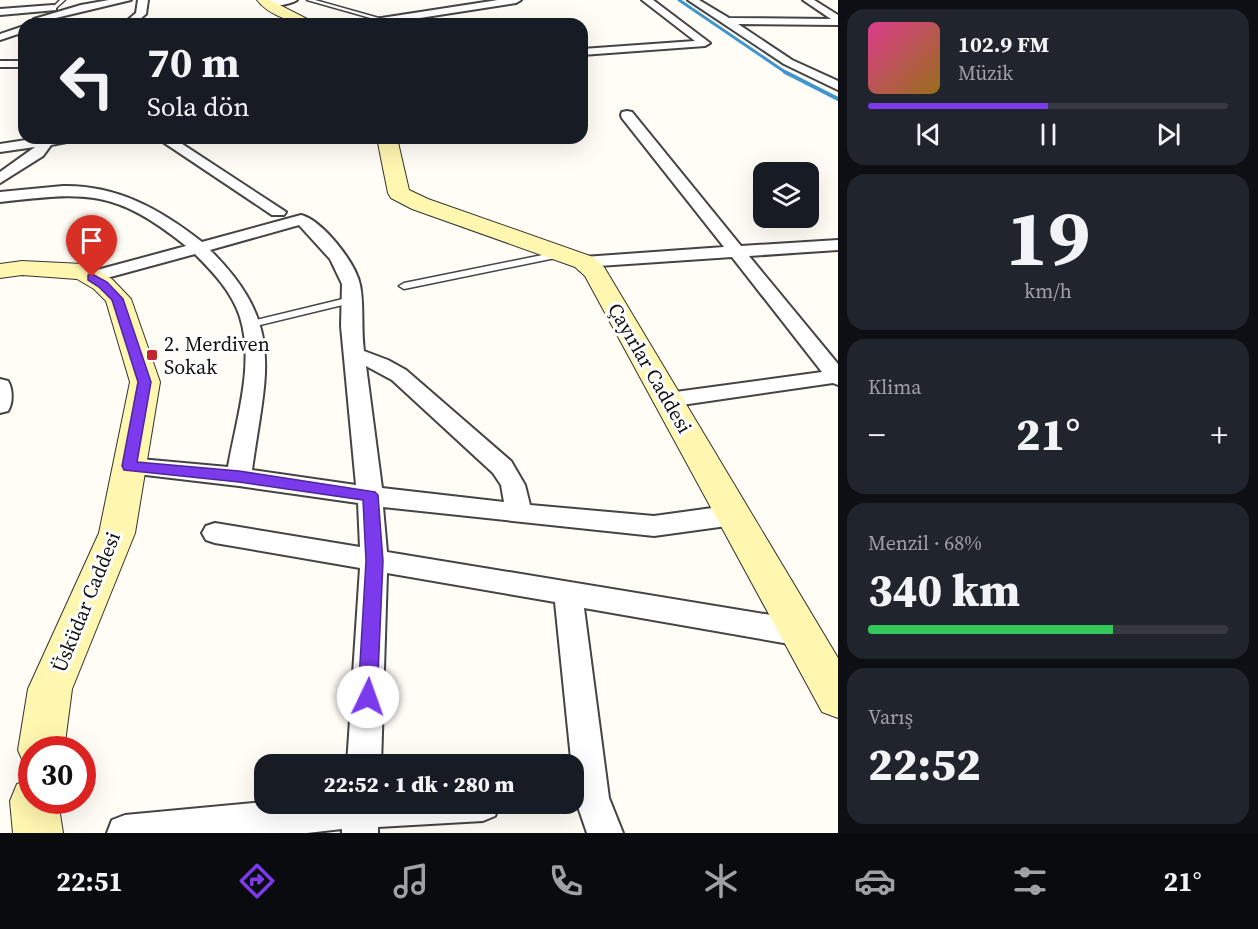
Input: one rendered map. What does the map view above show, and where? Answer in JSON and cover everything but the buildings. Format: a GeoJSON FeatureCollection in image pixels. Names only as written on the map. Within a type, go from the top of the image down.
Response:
{"type":"FeatureCollection","features":[{"type":"Feature","properties":{"kind":"street"},"geometry":{"type":"LineString","coordinates":[[49,18],[84,7],[126,0]]}},
{"type":"Feature","properties":{"kind":"street"},"geometry":{"type":"LineString","coordinates":[[136,18],[141,14],[143,0]]}},
{"type":"Feature","properties":{"kind":"street"},"geometry":{"type":"LineString","coordinates":[[265,2],[291,0]]}},
{"type":"Feature","properties":{"kind":"street"},"geometry":{"type":"LineString","coordinates":[[395,18],[516,0]]}},
{"type":"Feature","properties":{"kind":"street"},"geometry":{"type":"LineString","coordinates":[[588,52],[705,43],[647,0]]}},
{"type":"Feature","properties":{"kind":"street"},"geometry":{"type":"LineString","coordinates":[[693,0],[812,75],[838,86]]}},
{"type":"Feature","properties":{"kind":"street"},"geometry":{"type":"LineString","coordinates":[[809,1],[838,21]]}},
{"type":"Feature","properties":{"kind":"street"},"geometry":{"type":"LineString","coordinates":[[809,1],[835,3]]}},
{"type":"Feature","properties":{"kind":"street"},"geometry":{"type":"LineString","coordinates":[[265,2],[298,18]]}},
{"type":"Feature","properties":{"kind":"street"},"geometry":{"type":"LineString","coordinates":[[424,3],[445,10]]}},
{"type":"Feature","properties":{"kind":"street"},"geometry":{"type":"LineString","coordinates":[[0,12],[53,8]]}},
{"type":"Feature","properties":{"kind":"street"},"geometry":{"type":"LineString","coordinates":[[41,18],[53,8]]}},
{"type":"Feature","properties":{"kind":"street"},"geometry":{"type":"LineString","coordinates":[[727,21],[838,21]]}},
{"type":"Feature","properties":{"kind":"street"},"geometry":{"type":"LineString","coordinates":[[0,37],[18,31]]}},
{"type":"Feature","properties":{"kind":"street"},"geometry":{"type":"LineString","coordinates":[[0,64],[18,64]]}},
{"type":"Feature","properties":{"kind":"street"},"geometry":{"type":"LineString","coordinates":[[812,75],[838,72]]}},
{"type":"Feature","properties":{"kind":"street"},"geometry":{"type":"LineString","coordinates":[[627,115],[838,377]]}},
{"type":"Feature","properties":{"kind":"street"},"geometry":{"type":"LineString","coordinates":[[0,148],[36,144]]}},
{"type":"Feature","properties":{"kind":"street"},"geometry":{"type":"LineString","coordinates":[[0,179],[38,153],[44,144]]}},
{"type":"Feature","properties":{"kind":"street"},"geometry":{"type":"LineString","coordinates":[[173,144],[278,213]]}},
{"type":"Feature","properties":{"kind":"street"},"geometry":{"type":"LineString","coordinates":[[388,144],[399,193],[420,204],[573,258],[736,252],[838,245]]}},
{"type":"Feature","properties":{"kind":"street"},"geometry":{"type":"LineString","coordinates":[[0,197],[63,191],[101,193],[159,218],[199,248],[230,281],[243,301],[252,324],[255,365],[239,477]]}},
{"type":"Feature","properties":{"kind":"street"},"geometry":{"type":"LineString","coordinates":[[92,277],[301,220],[309,224],[338,257],[351,284],[351,326],[370,495],[374,561],[365,754]]}},
{"type":"Feature","properties":{"kind":"street","name":"Çayırlar Caddesi"},"geometry":{"type":"LineString","coordinates":[[573,258],[595,272],[838,698]]}},
{"type":"Feature","properties":{"kind":"street","name":"Üsküdar Caddesi"},"geometry":{"type":"LineString","coordinates":[[0,271],[22,268],[82,272],[103,284],[118,299],[145,382],[117,533],[50,689],[43,736]]}},
{"type":"Feature","properties":{"kind":"street"},"geometry":{"type":"LineString","coordinates":[[356,355],[381,364],[399,375],[495,460],[513,485],[519,513]]}},
{"type":"Feature","properties":{"kind":"street"},"geometry":{"type":"LineString","coordinates":[[668,400],[838,377]]}},
{"type":"Feature","properties":{"kind":"street"},"geometry":{"type":"LineString","coordinates":[[0,386],[0,406]]}},
{"type":"Feature","properties":{"kind":"street"},"geometry":{"type":"LineString","coordinates":[[129,466],[239,477],[519,513],[654,526],[734,515]]}},
{"type":"Feature","properties":{"kind":"street"},"geometry":{"type":"LineString","coordinates":[[214,533],[801,633]]}},
{"type":"Feature","properties":{"kind":"street"},"geometry":{"type":"LineString","coordinates":[[568,595],[580,754]]}},
{"type":"Feature","properties":{"kind":"street"},"geometry":{"type":"LineString","coordinates":[[584,801],[605,833]]}},
{"type":"Feature","properties":{"kind":"street"},"geometry":{"type":"LineString","coordinates":[[36,814],[38,833]]}},
{"type":"Feature","properties":{"kind":"street"},"geometry":{"type":"LineString","coordinates":[[125,833],[381,814]]}},
{"type":"Feature","properties":{"kind":"lane"},"geometry":{"type":"LineString","coordinates":[[53,8],[63,0]]}},
{"type":"Feature","properties":{"kind":"lane"},"geometry":{"type":"LineString","coordinates":[[309,0],[376,18]]}},
{"type":"Feature","properties":{"kind":"lane"},"geometry":{"type":"LineString","coordinates":[[404,286],[573,258]]}},
{"type":"Feature","properties":{"kind":"lane"},"geometry":{"type":"LineString","coordinates":[[252,324],[351,300]]}},
{"type":"Feature","properties":{"kind":"waterway"},"geometry":{"type":"LineString","coordinates":[[679,0],[785,72]]}},
{"type":"Feature","properties":{"kind":"waterway"},"geometry":{"type":"LineString","coordinates":[[785,72],[838,99]]}},
{"type":"Feature","properties":{"kind":"place","name":"2. Merdiven Sokak"},"geometry":{"type":"Point","coordinates":[152,355]}},
{"type":"Feature","properties":{"kind":"route"},"geometry":{"type":"LineString","coordinates":[[92,277],[118,299],[145,382],[129,466],[239,477],[370,495],[374,561],[368,697]]}}]}
